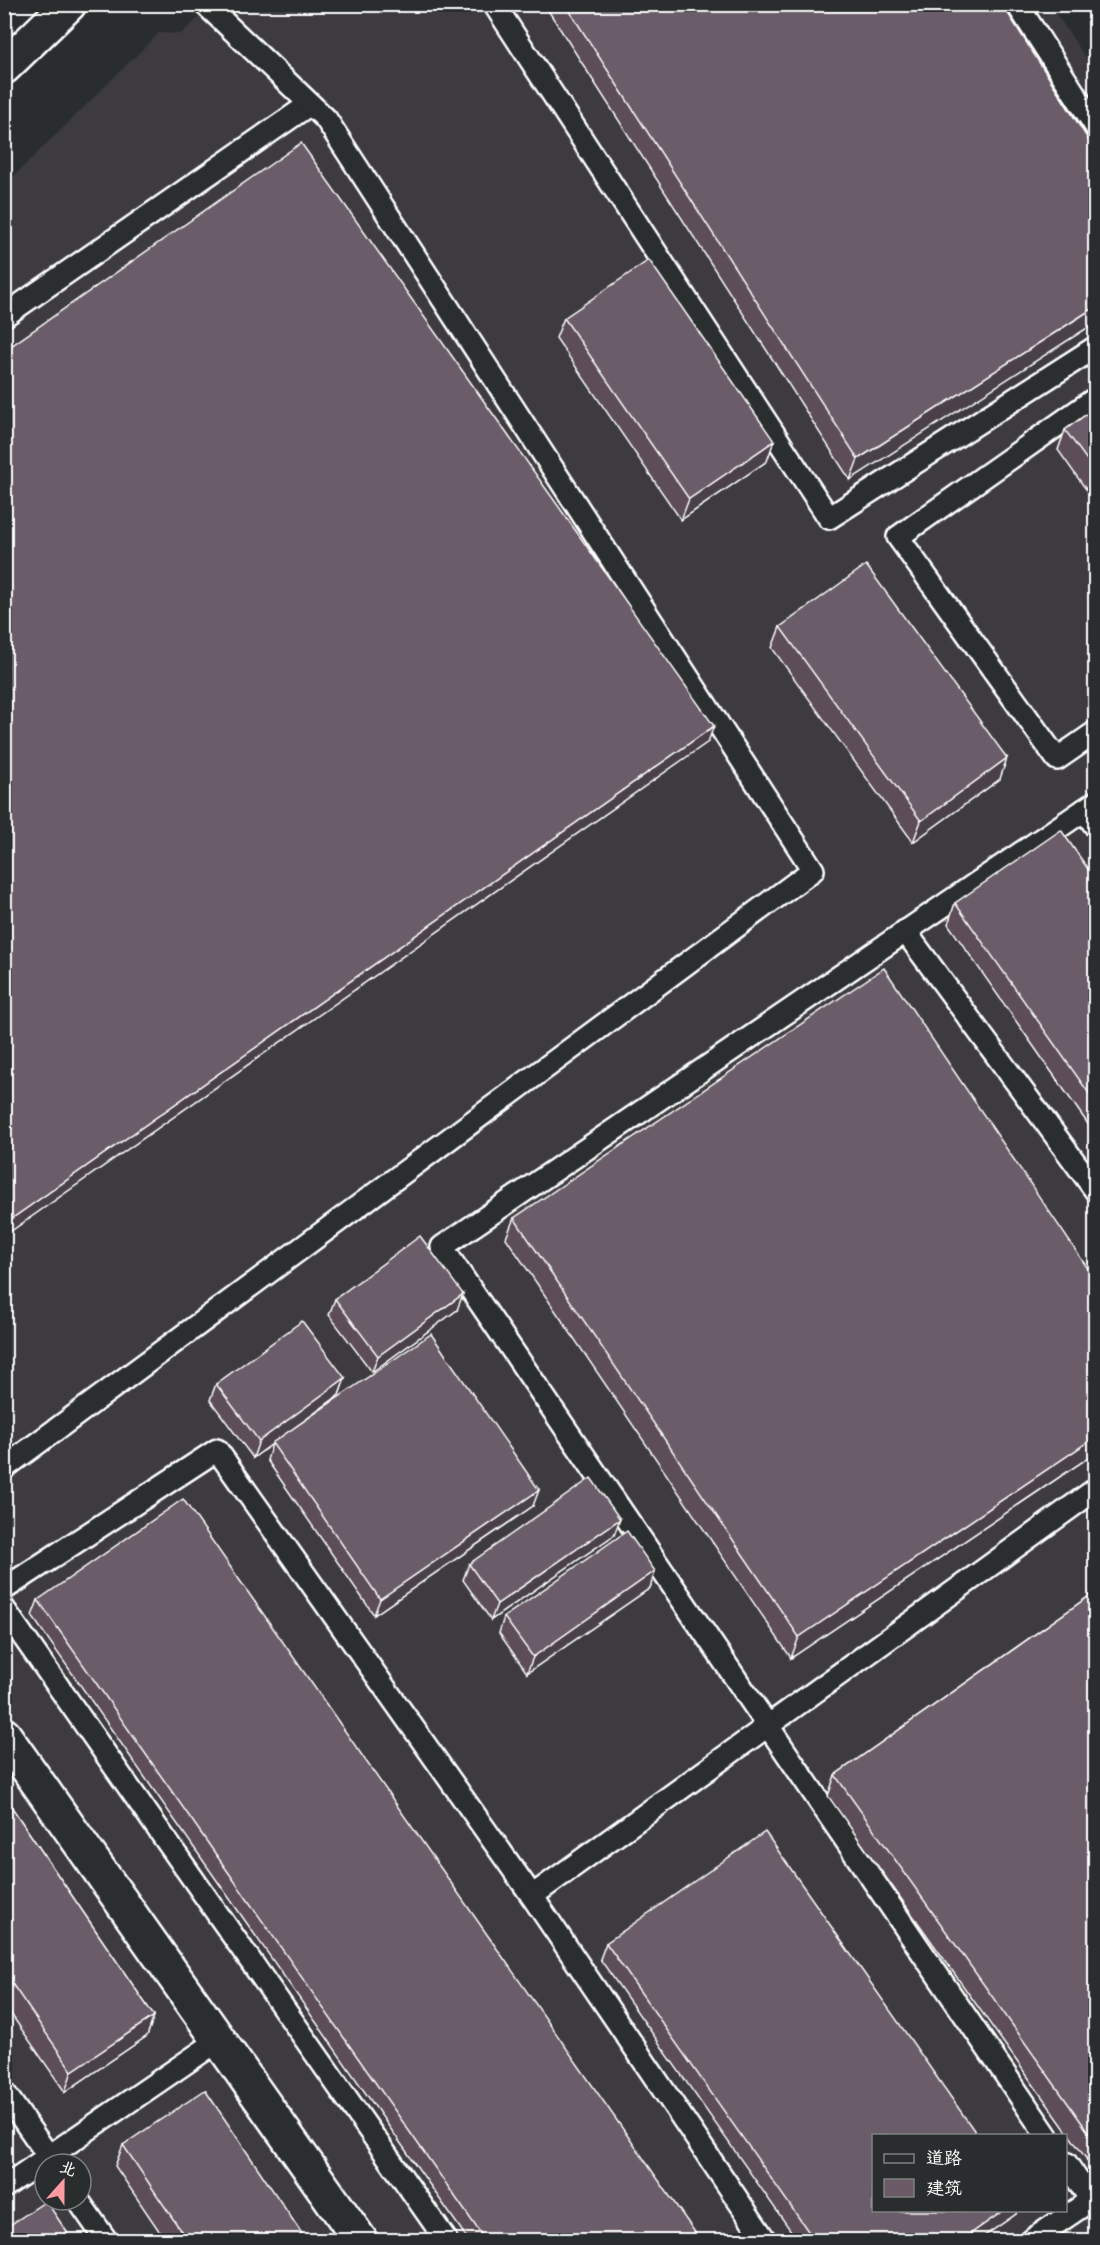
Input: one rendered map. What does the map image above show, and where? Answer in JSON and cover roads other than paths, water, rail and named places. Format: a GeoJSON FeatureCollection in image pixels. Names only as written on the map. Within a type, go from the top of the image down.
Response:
{"type":"FeatureCollection","features":[{"type":"Feature","properties":{"kind":"street"},"geometry":{"type":"LineString","coordinates":[[4,68],[69,4]]}},
{"type":"Feature","properties":{"kind":"street"},"geometry":{"type":"LineString","coordinates":[[4,1735],[360,2241]]}},
{"type":"Feature","properties":{"kind":"lane"},"geometry":{"type":"LineString","coordinates":[[4,1468],[813,870],[326,119],[205,4]]}},
{"type":"Feature","properties":{"kind":"lane"},"geometry":{"type":"LineString","coordinates":[[494,4],[829,518],[1095,347]]}},
{"type":"Feature","properties":{"kind":"lane"},"geometry":{"type":"LineString","coordinates":[[1017,4],[1095,127]]}},
{"type":"Feature","properties":{"kind":"lane"},"geometry":{"type":"LineString","coordinates":[[4,316],[310,104]]}},
{"type":"Feature","properties":{"kind":"lane"},"geometry":{"type":"LineString","coordinates":[[1095,398],[898,537],[1057,759],[1095,732]]}},
{"type":"Feature","properties":{"kind":"lane"},"geometry":{"type":"LineString","coordinates":[[1046,2134],[442,1247],[905,931],[1092,813]]}},
{"type":"Feature","properties":{"kind":"lane"},"geometry":{"type":"LineString","coordinates":[[905,931],[1095,1191]]}},
{"type":"Feature","properties":{"kind":"lane"},"geometry":{"type":"LineString","coordinates":[[4,1590],[217,1450],[532,1896],[765,2241]]}},
{"type":"Feature","properties":{"kind":"lane"},"geometry":{"type":"LineString","coordinates":[[532,1896],[1095,1489]]}},
{"type":"Feature","properties":{"kind":"lane"},"geometry":{"type":"LineString","coordinates":[[4,1609],[446,2241]]}},
{"type":"Feature","properties":{"kind":"lane"},"geometry":{"type":"LineString","coordinates":[[62,2152],[219,2040]]}},
{"type":"Feature","properties":{"kind":"lane"},"geometry":{"type":"LineString","coordinates":[[4,2092],[45,2152]]}},
{"type":"Feature","properties":{"kind":"lane"},"geometry":{"type":"LineString","coordinates":[[1032,2241],[1093,2199],[1067,2166]]}},
{"type":"Feature","properties":{"kind":"lane"},"geometry":{"type":"LineString","coordinates":[[4,2187],[33,2170]]}},
{"type":"Feature","properties":{"kind":"lane"},"geometry":{"type":"LineString","coordinates":[[86,2212],[106,2241]]}}]}
